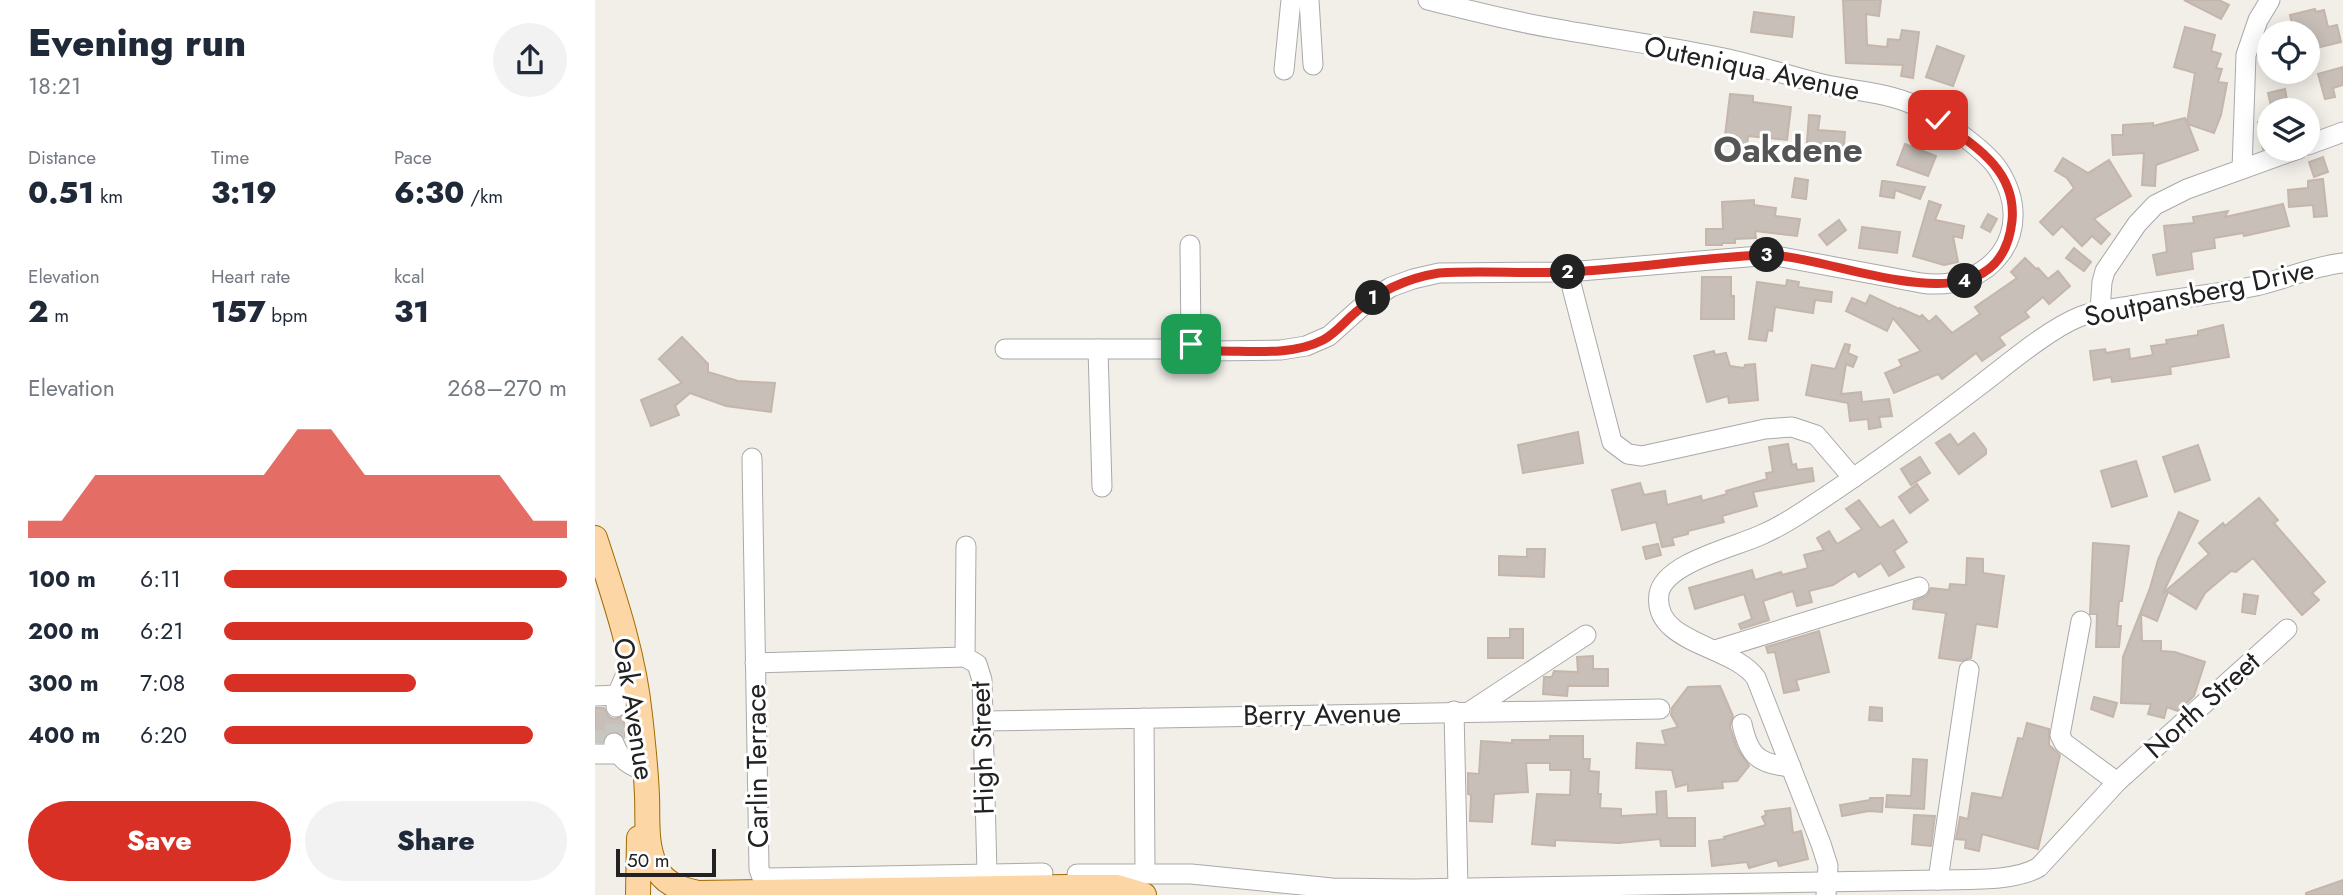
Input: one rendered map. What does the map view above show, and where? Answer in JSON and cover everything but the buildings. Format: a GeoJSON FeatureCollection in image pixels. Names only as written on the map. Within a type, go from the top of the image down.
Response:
{"type":"FeatureCollection","features":[{"type":"Feature","properties":{"kind":"main road","name":"Oak Avenue"},"geometry":{"type":"LineString","coordinates":[[595,538],[631,662],[640,711],[647,800]]}},
{"type":"Feature","properties":{"kind":"main road"},"geometry":{"type":"LineString","coordinates":[[647,800],[648,835],[655,867],[670,884],[698,893],[1117,887],[1144,884]]}},
{"type":"Feature","properties":{"kind":"main road"},"geometry":{"type":"LineString","coordinates":[[638,895],[640,826],[647,800]]}},
{"type":"Feature","properties":{"kind":"street"},"geometry":{"type":"LineString","coordinates":[[1284,70],[1291,0]]}},
{"type":"Feature","properties":{"kind":"street"},"geometry":{"type":"LineString","coordinates":[[1309,0],[1313,65]]}},
{"type":"Feature","properties":{"kind":"street","name":"Outeniqua Avenue"},"geometry":{"type":"LineString","coordinates":[[1428,0],[1481,7],[1550,28],[1724,58],[1822,84],[1907,102],[1947,126],[1994,162],[2009,193],[2011,224],[2005,247],[1994,264],[1973,278],[1952,284],[1921,284],[1771,255],[1568,272]]}},
{"type":"Feature","properties":{"kind":"street"},"geometry":{"type":"LineString","coordinates":[[2242,169],[2246,55],[2257,20],[2270,0]]}},
{"type":"Feature","properties":{"kind":"street"},"geometry":{"type":"LineString","coordinates":[[2320,141],[2343,132]]}},
{"type":"Feature","properties":{"kind":"street"},"geometry":{"type":"LineString","coordinates":[[2099,311],[2105,271],[2145,215],[2169,196],[2264,161]]}},
{"type":"Feature","properties":{"kind":"street"},"geometry":{"type":"LineString","coordinates":[[1191,245],[1191,344]]}},
{"type":"Feature","properties":{"kind":"street","name":"Soutpansberg Drive"},"geometry":{"type":"LineString","coordinates":[[1715,650],[1673,629],[1663,618],[1659,600],[1664,581],[1687,565],[1781,525],[1853,478],[2062,327],[2081,316],[2099,311],[2255,286],[2321,266],[2343,263]]}},
{"type":"Feature","properties":{"kind":"street"},"geometry":{"type":"LineString","coordinates":[[1191,344],[1210,351],[1300,348],[1329,336],[1377,295],[1391,287],[1426,275],[1467,272],[1568,272],[1612,442],[1617,447],[1628,454],[1642,456],[1765,429],[1792,427],[1815,435],[1853,478]]}},
{"type":"Feature","properties":{"kind":"street"},"geometry":{"type":"LineString","coordinates":[[1005,349],[1178,349],[1191,344]]}},
{"type":"Feature","properties":{"kind":"street"},"geometry":{"type":"LineString","coordinates":[[1098,349],[1102,487]]}},
{"type":"Feature","properties":{"kind":"street","name":"Carlin Terrace"},"geometry":{"type":"LineString","coordinates":[[752,458],[761,875],[768,878],[1043,873]]}},
{"type":"Feature","properties":{"kind":"street","name":"High Street"},"geometry":{"type":"LineString","coordinates":[[965,546],[965,657],[977,664],[981,673],[987,873]]}},
{"type":"Feature","properties":{"kind":"street"},"geometry":{"type":"LineString","coordinates":[[1715,650],[1919,587]]}},
{"type":"Feature","properties":{"kind":"street"},"geometry":{"type":"LineString","coordinates":[[2081,621],[2060,735],[2064,743],[2117,782]]}},
{"type":"Feature","properties":{"kind":"street","name":"North Street"},"geometry":{"type":"LineString","coordinates":[[1144,884],[1191,873],[1331,891],[1413,892],[1458,887],[1497,890],[1904,888],[1938,880],[1984,887],[2039,867],[2117,782],[2287,629]]}},
{"type":"Feature","properties":{"kind":"street"},"geometry":{"type":"LineString","coordinates":[[1458,887],[1463,711],[1586,635]]}},
{"type":"Feature","properties":{"kind":"street"},"geometry":{"type":"LineString","coordinates":[[1715,650],[1736,660],[1756,678],[1824,853],[1828,866],[1827,888]]}},
{"type":"Feature","properties":{"kind":"street"},"geometry":{"type":"LineString","coordinates":[[755,663],[965,657]]}},
{"type":"Feature","properties":{"kind":"street"},"geometry":{"type":"LineString","coordinates":[[595,696],[616,701],[631,662]]}},
{"type":"Feature","properties":{"kind":"street"},"geometry":{"type":"LineString","coordinates":[[1938,880],[1969,670]]}},
{"type":"Feature","properties":{"kind":"street","name":"Berry Avenue"},"geometry":{"type":"LineString","coordinates":[[983,721],[1660,709]]}},
{"type":"Feature","properties":{"kind":"street"},"geometry":{"type":"LineString","coordinates":[[1077,874],[1144,884],[1144,718]]}},
{"type":"Feature","properties":{"kind":"street"},"geometry":{"type":"LineString","coordinates":[[1742,724],[1754,756],[1779,766],[1791,767]]}},
{"type":"Feature","properties":{"kind":"street"},"geometry":{"type":"LineString","coordinates":[[595,754],[606,746],[626,763],[646,771]]}},
{"type":"Feature","properties":{"kind":"tunnel"},"geometry":{"type":"LineString","coordinates":[[614,743],[616,707]]}},
{"type":"Feature","properties":{"kind":"tunnel"},"geometry":{"type":"LineString","coordinates":[[595,731],[596,743]]}},
{"type":"Feature","properties":{"kind":"district","name":"Oakdene"},"geometry":{"type":"Point","coordinates":[1788,150]}},
{"type":"Feature","properties":{"kind":"route"},"geometry":{"type":"LineString","coordinates":[[1191,344],[1210,351],[1300,348],[1324,340],[1367,302],[1391,287],[1439,273],[1568,272],[1771,255],[1921,284],[1947,285],[1965,281],[1994,264],[2005,247],[2011,224],[2011,200],[2005,181],[1994,162],[1938,120]]}}]}
